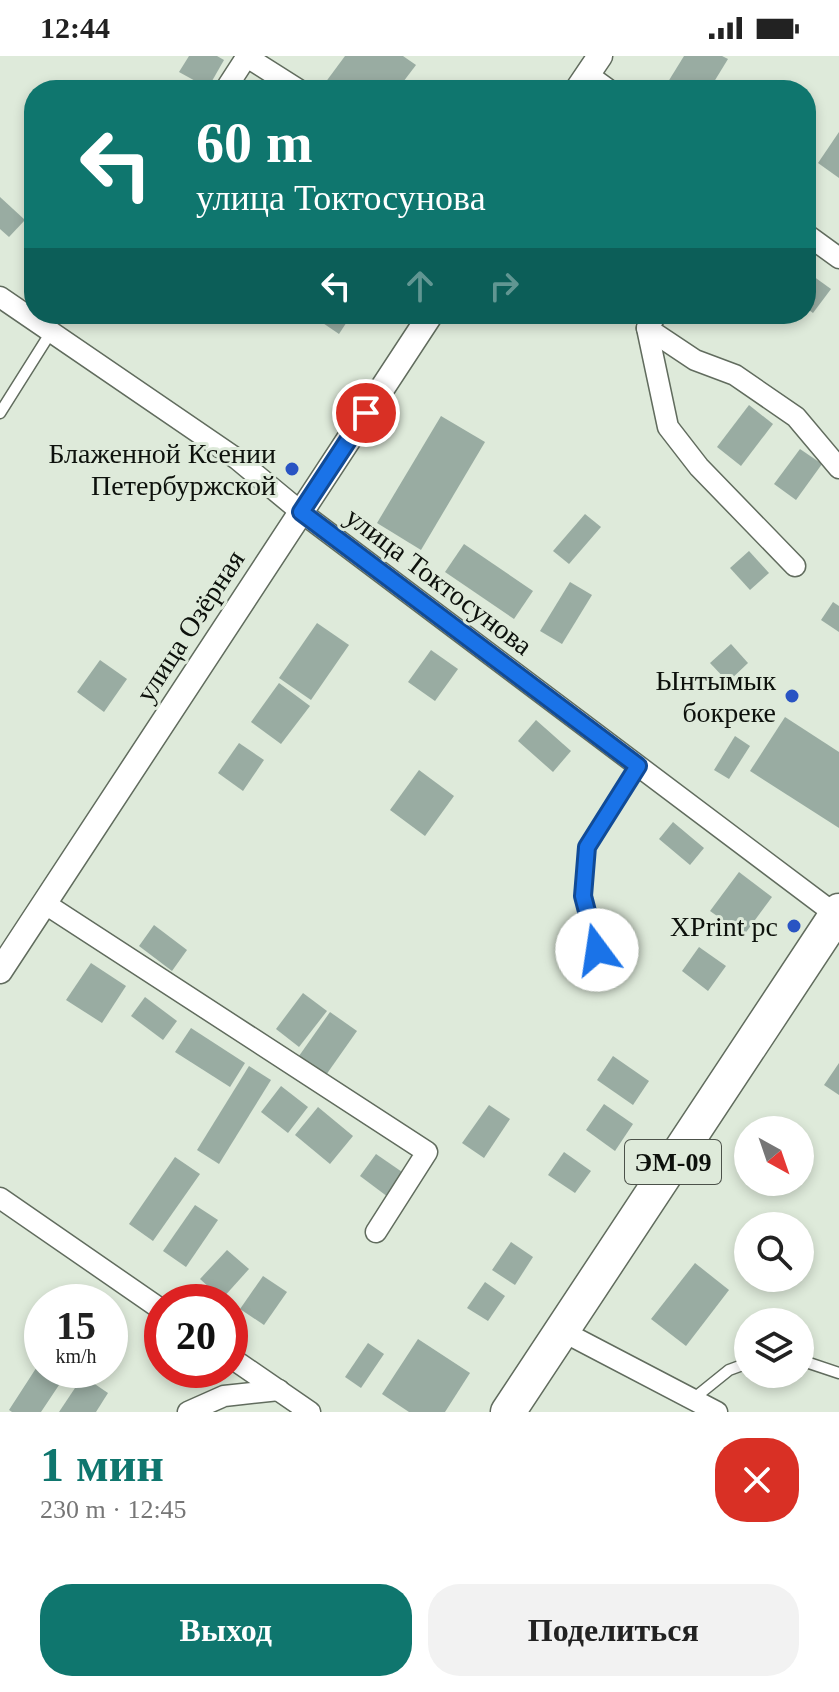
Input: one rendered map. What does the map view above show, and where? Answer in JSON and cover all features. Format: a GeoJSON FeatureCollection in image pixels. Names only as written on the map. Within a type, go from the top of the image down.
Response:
{"type":"FeatureCollection","features":[{"type":"Feature","properties":{"kind":"highway","name":"ЭМ-09"},"geometry":{"type":"LineString","coordinates":[[508,1412],[838,915]]}},
{"type":"Feature","properties":{"kind":"street"},"geometry":{"type":"LineString","coordinates":[[231,80],[247,56],[284,80]]}},
{"type":"Feature","properties":{"kind":"street"},"geometry":{"type":"LineString","coordinates":[[816,241],[839,258]]}},
{"type":"Feature","properties":{"kind":"street","name":"улица Токтосунова"},"geometry":{"type":"LineString","coordinates":[[0,297],[24,313]]}},
{"type":"Feature","properties":{"kind":"street","name":"улица Токтосунова"},"geometry":{"type":"LineString","coordinates":[[39,324],[237,459],[301,512],[838,915]]}},
{"type":"Feature","properties":{"kind":"street","name":"улица Озёрная"},"geometry":{"type":"LineString","coordinates":[[0,971],[424,324]]}},
{"type":"Feature","properties":{"kind":"street"},"geometry":{"type":"LineString","coordinates":[[652,324],[668,427],[699,467],[795,566]]}},
{"type":"Feature","properties":{"kind":"street"},"geometry":{"type":"LineString","coordinates":[[655,324],[695,360],[735,375],[796,417],[839,468]]}},
{"type":"Feature","properties":{"kind":"street"},"geometry":{"type":"LineString","coordinates":[[44,903],[427,1152],[376,1232]]}},
{"type":"Feature","properties":{"kind":"street"},"geometry":{"type":"LineString","coordinates":[[0,1198],[144,1298]]}},
{"type":"Feature","properties":{"kind":"street"},"geometry":{"type":"LineString","coordinates":[[562,1331],[717,1412]]}},
{"type":"Feature","properties":{"kind":"street"},"geometry":{"type":"LineString","coordinates":[[248,1369],[310,1412]]}},
{"type":"Feature","properties":{"kind":"street"},"geometry":{"type":"LineString","coordinates":[[188,1412],[224,1396],[279,1390]]}},
{"type":"Feature","properties":{"kind":"lane"},"geometry":{"type":"LineString","coordinates":[[0,413],[51,332]]}},
{"type":"Feature","properties":{"kind":"lane"},"geometry":{"type":"LineString","coordinates":[[597,950],[583,896],[587,847],[638,766]]}},
{"type":"Feature","properties":{"kind":"lane"},"geometry":{"type":"LineString","coordinates":[[814,1365],[839,1373]]}},
{"type":"Feature","properties":{"kind":"lane"},"geometry":{"type":"LineString","coordinates":[[693,1399],[734,1368]]}},
{"type":"Feature","properties":{"kind":"building"},"geometry":{"type":"Polygon","coordinates":[[[189,56],[217,56],[224,60],[213,80],[194,80],[179,72],[189,56]]]}},
{"type":"Feature","properties":{"kind":"building"},"geometry":{"type":"Polygon","coordinates":[[[345,56],[403,56],[416,65],[405,80],[327,80],[345,56]]]}},
{"type":"Feature","properties":{"kind":"building"},"geometry":{"type":"Polygon","coordinates":[[[684,56],[722,56],[728,59],[715,80],[669,80],[684,56]]]}},
{"type":"Feature","properties":{"kind":"building"},"geometry":{"type":"Polygon","coordinates":[[[839,132],[839,178],[818,163],[839,132]]]}},
{"type":"Feature","properties":{"kind":"building"},"geometry":{"type":"Polygon","coordinates":[[[0,197],[24,221],[9,237],[0,229],[0,197]]]}},
{"type":"Feature","properties":{"kind":"building"},"geometry":{"type":"Polygon","coordinates":[[[816,278],[831,289],[816,309],[816,278]]]}},
{"type":"Feature","properties":{"kind":"building"},"geometry":{"type":"Polygon","coordinates":[[[324,324],[346,324],[339,334],[324,324]]]}},
{"type":"Feature","properties":{"kind":"building"},"geometry":{"type":"Polygon","coordinates":[[[749,405],[773,424],[741,466],[717,447],[749,405]]]}},
{"type":"Feature","properties":{"kind":"building"},"geometry":{"type":"Polygon","coordinates":[[[441,416],[485,442],[421,550],[377,523],[441,416]]]}},
{"type":"Feature","properties":{"kind":"building"},"geometry":{"type":"Polygon","coordinates":[[[800,449],[822,464],[796,500],[774,484],[800,449]]]}},
{"type":"Feature","properties":{"kind":"building"},"geometry":{"type":"Polygon","coordinates":[[[585,514],[601,527],[569,564],[553,551],[585,514]]]}},
{"type":"Feature","properties":{"kind":"building"},"geometry":{"type":"Polygon","coordinates":[[[464,544],[533,591],[514,619],[445,572],[464,544]]]}},
{"type":"Feature","properties":{"kind":"building"},"geometry":{"type":"Polygon","coordinates":[[[749,551],[769,573],[750,590],[730,568],[749,551]]]}},
{"type":"Feature","properties":{"kind":"building"},"geometry":{"type":"Polygon","coordinates":[[[570,582],[592,595],[562,644],[540,631],[570,582]]]}},
{"type":"Feature","properties":{"kind":"building"},"geometry":{"type":"Polygon","coordinates":[[[833,602],[839,606],[839,632],[821,620],[833,602]]]}},
{"type":"Feature","properties":{"kind":"building"},"geometry":{"type":"Polygon","coordinates":[[[317,623],[349,645],[311,700],[279,678],[317,623]]]}},
{"type":"Feature","properties":{"kind":"building"},"geometry":{"type":"Polygon","coordinates":[[[731,644],[748,663],[728,682],[710,663],[731,644]]]}},
{"type":"Feature","properties":{"kind":"building"},"geometry":{"type":"Polygon","coordinates":[[[431,650],[458,669],[435,701],[408,682],[431,650]]]}},
{"type":"Feature","properties":{"kind":"building"},"geometry":{"type":"Polygon","coordinates":[[[100,660],[127,679],[104,712],[77,692],[100,660]]]}},
{"type":"Feature","properties":{"kind":"building"},"geometry":{"type":"Polygon","coordinates":[[[279,683],[310,706],[281,744],[251,722],[279,683]]]}},
{"type":"Feature","properties":{"kind":"building"},"geometry":{"type":"Polygon","coordinates":[[[785,717],[839,752],[839,828],[750,771],[785,717]]]}},
{"type":"Feature","properties":{"kind":"building"},"geometry":{"type":"Polygon","coordinates":[[[536,720],[571,751],[553,772],[518,741],[536,720]]]}},
{"type":"Feature","properties":{"kind":"building"},"geometry":{"type":"Polygon","coordinates":[[[735,736],[750,746],[729,779],[714,770],[735,736]]]}},
{"type":"Feature","properties":{"kind":"building"},"geometry":{"type":"Polygon","coordinates":[[[239,743],[264,760],[243,791],[218,773],[239,743]]]}},
{"type":"Feature","properties":{"kind":"building"},"geometry":{"type":"Polygon","coordinates":[[[419,770],[454,796],[425,836],[390,810],[419,770]]]}},
{"type":"Feature","properties":{"kind":"building"},"geometry":{"type":"Polygon","coordinates":[[[673,822],[704,848],[690,865],[659,839],[673,822]]]}},
{"type":"Feature","properties":{"kind":"building"},"geometry":{"type":"Polygon","coordinates":[[[739,872],[772,897],[744,935],[710,911],[739,872]]]}},
{"type":"Feature","properties":{"kind":"building"},"geometry":{"type":"Polygon","coordinates":[[[154,925],[187,950],[172,971],[139,946],[154,925]]]}},
{"type":"Feature","properties":{"kind":"building"},"geometry":{"type":"Polygon","coordinates":[[[699,947],[726,966],[708,991],[682,971],[699,947]]]}},
{"type":"Feature","properties":{"kind":"building"},"geometry":{"type":"Polygon","coordinates":[[[91,963],[126,986],[102,1023],[66,1000],[91,963]]]}},
{"type":"Feature","properties":{"kind":"building"},"geometry":{"type":"Polygon","coordinates":[[[303,993],[327,1011],[299,1047],[276,1029],[303,993]]]}},
{"type":"Feature","properties":{"kind":"building"},"geometry":{"type":"Polygon","coordinates":[[[145,997],[177,1021],[163,1040],[131,1016],[145,997]]]}},
{"type":"Feature","properties":{"kind":"building"},"geometry":{"type":"Polygon","coordinates":[[[330,1012],[357,1031],[326,1075],[299,1056],[330,1012]]]}},
{"type":"Feature","properties":{"kind":"building"},"geometry":{"type":"Polygon","coordinates":[[[191,1028],[245,1063],[230,1087],[175,1052],[191,1028]]]}},
{"type":"Feature","properties":{"kind":"building"},"geometry":{"type":"Polygon","coordinates":[[[613,1056],[649,1081],[633,1105],[597,1080],[613,1056]]]}},
{"type":"Feature","properties":{"kind":"building"},"geometry":{"type":"Polygon","coordinates":[[[839,1063],[839,1095],[824,1085],[839,1063]]]}},
{"type":"Feature","properties":{"kind":"building"},"geometry":{"type":"Polygon","coordinates":[[[249,1066],[271,1080],[219,1164],[197,1150],[249,1066]]]}},
{"type":"Feature","properties":{"kind":"building"},"geometry":{"type":"Polygon","coordinates":[[[281,1086],[308,1107],[288,1133],[261,1112],[281,1086]]]}},
{"type":"Feature","properties":{"kind":"building"},"geometry":{"type":"Polygon","coordinates":[[[604,1104],[633,1124],[615,1151],[586,1130],[604,1104]]]}},
{"type":"Feature","properties":{"kind":"building"},"geometry":{"type":"Polygon","coordinates":[[[489,1105],[510,1119],[484,1158],[462,1143],[489,1105]]]}},
{"type":"Feature","properties":{"kind":"building"},"geometry":{"type":"Polygon","coordinates":[[[318,1107],[353,1136],[330,1164],[295,1135],[318,1107]]]}},
{"type":"Feature","properties":{"kind":"building"},"geometry":{"type":"Polygon","coordinates":[[[564,1152],[591,1171],[575,1193],[548,1175],[564,1152]]]}},
{"type":"Feature","properties":{"kind":"building"},"geometry":{"type":"Polygon","coordinates":[[[376,1154],[405,1174],[388,1197],[360,1176],[376,1154]]]}},
{"type":"Feature","properties":{"kind":"building"},"geometry":{"type":"Polygon","coordinates":[[[175,1157],[200,1174],[153,1241],[129,1224],[175,1157]]]}},
{"type":"Feature","properties":{"kind":"building"},"geometry":{"type":"Polygon","coordinates":[[[195,1205],[218,1220],[186,1267],[163,1251],[195,1205]]]}},
{"type":"Feature","properties":{"kind":"building"},"geometry":{"type":"Polygon","coordinates":[[[511,1242],[533,1257],[515,1285],[492,1270],[511,1242]]]}},
{"type":"Feature","properties":{"kind":"building"},"geometry":{"type":"Polygon","coordinates":[[[227,1250],[249,1269],[236,1284],[206,1284],[200,1279],[227,1250]]]}},
{"type":"Feature","properties":{"kind":"building"},"geometry":{"type":"Polygon","coordinates":[[[695,1263],[729,1290],[686,1346],[651,1319],[695,1263]]]}},
{"type":"Feature","properties":{"kind":"building"},"geometry":{"type":"Polygon","coordinates":[[[263,1276],[287,1292],[264,1325],[248,1314],[248,1298],[263,1276]]]}},
{"type":"Feature","properties":{"kind":"building"},"geometry":{"type":"Polygon","coordinates":[[[485,1282],[505,1296],[488,1321],[467,1308],[485,1282]]]}},
{"type":"Feature","properties":{"kind":"building"},"geometry":{"type":"Polygon","coordinates":[[[418,1339],[470,1373],[445,1412],[409,1412],[382,1394],[418,1339]]]}},
{"type":"Feature","properties":{"kind":"building"},"geometry":{"type":"Polygon","coordinates":[[[368,1343],[384,1354],[361,1388],[345,1377],[368,1343]]]}},
{"type":"Feature","properties":{"kind":"building"},"geometry":{"type":"Polygon","coordinates":[[[24,1387],[57,1388],[41,1412],[9,1410],[24,1387]]]}},
{"type":"Feature","properties":{"kind":"building"},"geometry":{"type":"Polygon","coordinates":[[[75,1388],[101,1388],[108,1393],[96,1412],[59,1412],[75,1388]]]}},
{"type":"Feature","properties":{"kind":"place","name":"Блаженной Ксении Петербуржской"},"geometry":{"type":"Point","coordinates":[292,469]}},
{"type":"Feature","properties":{"kind":"place","name":"Ынтымык бокреке"},"geometry":{"type":"Point","coordinates":[792,696]}},
{"type":"Feature","properties":{"kind":"place","name":"XPrint pc"},"geometry":{"type":"Point","coordinates":[794,926]}},
{"type":"Feature","properties":{"kind":"route"},"geometry":{"type":"LineString","coordinates":[[366,413],[301,512],[638,766],[587,847],[583,896],[597,950]]}}]}
